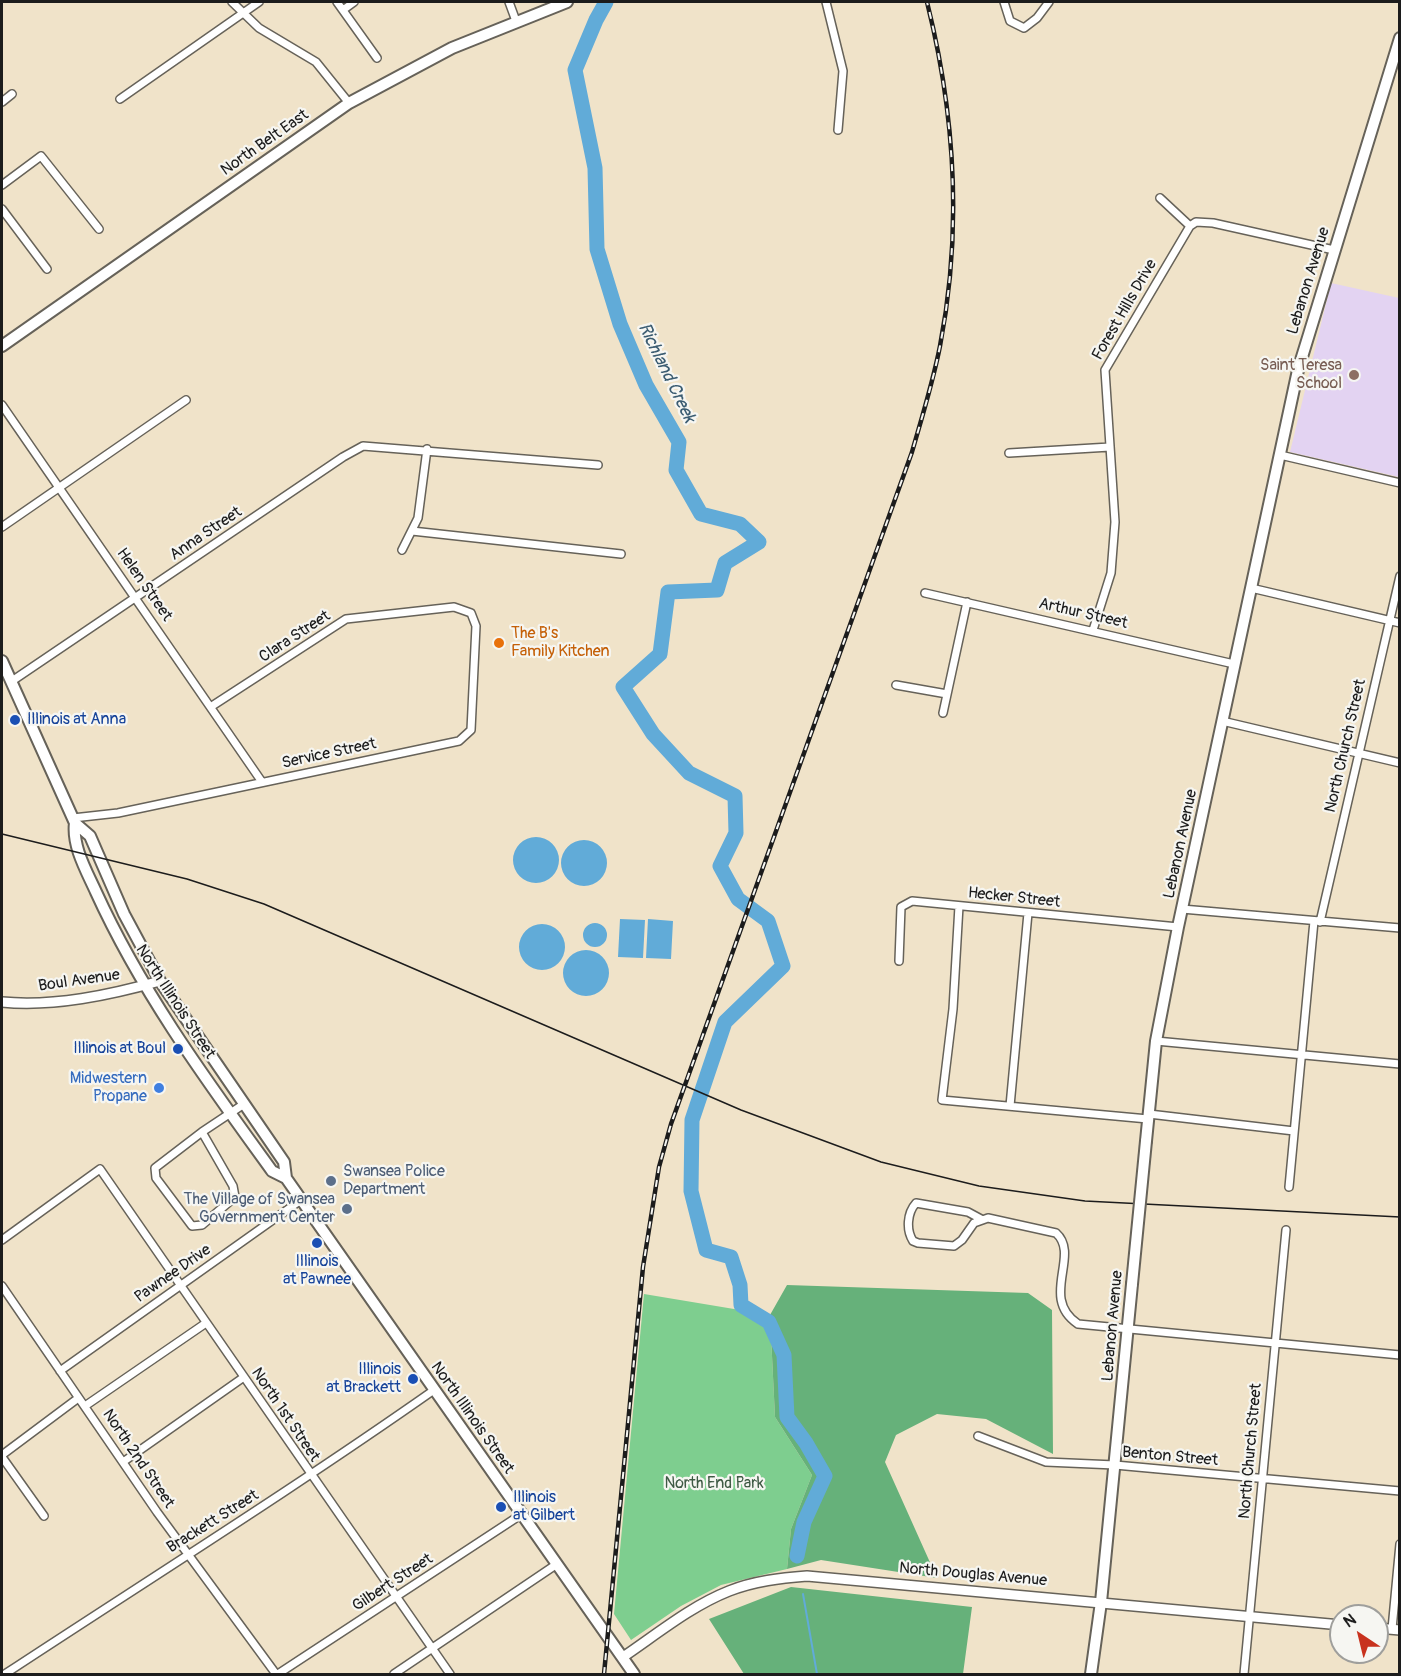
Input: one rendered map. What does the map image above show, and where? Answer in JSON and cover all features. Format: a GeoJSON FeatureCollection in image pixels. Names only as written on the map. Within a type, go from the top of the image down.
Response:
{"type":"FeatureCollection","features":[{"type":"Feature","properties":{"kind":"main road","name":"North Belt East"},"geometry":{"type":"LineString","coordinates":[[2,345],[350,103],[452,48],[567,2]]}},
{"type":"Feature","properties":{"kind":"main road","name":"Lebanon Avenue"},"geometry":{"type":"LineString","coordinates":[[1091,1674],[1101,1602],[1156,1041],[1182,909],[1298,370],[1400,38]]}},
{"type":"Feature","properties":{"kind":"main road","name":"North Illinois Street"},"geometry":{"type":"LineString","coordinates":[[2,661],[74,820],[90,836],[124,914],[160,981],[284,1162],[286,1178],[301,1200],[634,1674]]}},
{"type":"Feature","properties":{"kind":"main road","name":"North Illinois Street"},"geometry":{"type":"LineString","coordinates":[[74,820],[75,842],[143,986],[272,1171],[286,1178]]}},
{"type":"Feature","properties":{"kind":"street"},"geometry":{"type":"LineString","coordinates":[[232,2],[259,28],[316,62],[350,103]]}},
{"type":"Feature","properties":{"kind":"street"},"geometry":{"type":"LineString","coordinates":[[120,99],[259,2]]}},
{"type":"Feature","properties":{"kind":"street"},"geometry":{"type":"LineString","coordinates":[[337,2],[377,58]]}},
{"type":"Feature","properties":{"kind":"street"},"geometry":{"type":"LineString","coordinates":[[343,10],[354,2]]}},
{"type":"Feature","properties":{"kind":"street"},"geometry":{"type":"LineString","coordinates":[[509,2],[516,21]]}},
{"type":"Feature","properties":{"kind":"street"},"geometry":{"type":"LineString","coordinates":[[825,2],[843,71],[838,130]]}},
{"type":"Feature","properties":{"kind":"street"},"geometry":{"type":"LineString","coordinates":[[1004,2],[1010,21],[1024,28],[1037,18],[1049,2]]}},
{"type":"Feature","properties":{"kind":"street"},"geometry":{"type":"LineString","coordinates":[[2,102],[12,94]]}},
{"type":"Feature","properties":{"kind":"street"},"geometry":{"type":"LineString","coordinates":[[2,185],[40,156],[99,229]]}},
{"type":"Feature","properties":{"kind":"street"},"geometry":{"type":"LineString","coordinates":[[1161,198],[1190,226],[1196,222],[1213,223],[1334,250]]}},
{"type":"Feature","properties":{"kind":"street"},"geometry":{"type":"LineString","coordinates":[[2,209],[48,269]]}},
{"type":"Feature","properties":{"kind":"street","name":"Forest Hills Drive"},"geometry":{"type":"LineString","coordinates":[[1093,630],[1112,563],[1115,522],[1105,370],[1190,226]]}},
{"type":"Feature","properties":{"kind":"street"},"geometry":{"type":"LineString","coordinates":[[2,528],[186,400]]}},
{"type":"Feature","properties":{"kind":"street","name":"Helen Street"},"geometry":{"type":"LineString","coordinates":[[2,405],[212,706],[262,782]]}},
{"type":"Feature","properties":{"kind":"street","name":"Anna Street"},"geometry":{"type":"LineString","coordinates":[[12,681],[343,457],[363,446],[427,449],[598,465]]}},
{"type":"Feature","properties":{"kind":"street"},"geometry":{"type":"LineString","coordinates":[[1009,453],[1110,447]]}},
{"type":"Feature","properties":{"kind":"street"},"geometry":{"type":"LineString","coordinates":[[402,550],[418,518],[427,449]]}},
{"type":"Feature","properties":{"kind":"street"},"geometry":{"type":"LineString","coordinates":[[1280,455],[1400,483]]}},
{"type":"Feature","properties":{"kind":"street"},"geometry":{"type":"LineString","coordinates":[[412,531],[621,554]]}},
{"type":"Feature","properties":{"kind":"street","name":"North Church Street"},"geometry":{"type":"LineString","coordinates":[[1289,1187],[1301,1055],[1317,921],[1400,576]]}},
{"type":"Feature","properties":{"kind":"street"},"geometry":{"type":"LineString","coordinates":[[1251,588],[1400,623]]}},
{"type":"Feature","properties":{"kind":"street","name":"Arthur Street"},"geometry":{"type":"LineString","coordinates":[[925,593],[1234,664]]}},
{"type":"Feature","properties":{"kind":"street"},"geometry":{"type":"LineString","coordinates":[[943,713],[967,602]]}},
{"type":"Feature","properties":{"kind":"street","name":"Clara Street"},"geometry":{"type":"LineString","coordinates":[[212,706],[346,619],[454,607],[471,613]]}},
{"type":"Feature","properties":{"kind":"street","name":"Service Street"},"geometry":{"type":"LineString","coordinates":[[74,820],[118,813],[459,741],[471,730],[476,626],[471,613]]}},
{"type":"Feature","properties":{"kind":"street"},"geometry":{"type":"LineString","coordinates":[[896,685],[947,694]]}},
{"type":"Feature","properties":{"kind":"street"},"geometry":{"type":"LineString","coordinates":[[1222,721],[1400,762]]}},
{"type":"Feature","properties":{"kind":"street","name":"Hecker Street"},"geometry":{"type":"LineString","coordinates":[[899,961],[901,907],[912,902],[1179,927]]}},
{"type":"Feature","properties":{"kind":"street"},"geometry":{"type":"LineString","coordinates":[[959,906],[953,1009],[942,1100],[1294,1131]]}},
{"type":"Feature","properties":{"kind":"street"},"geometry":{"type":"LineString","coordinates":[[1182,909],[1400,928]]}},
{"type":"Feature","properties":{"kind":"street"},"geometry":{"type":"LineString","coordinates":[[1010,1106],[1028,913]]}},
{"type":"Feature","properties":{"kind":"street","name":"Boul Avenue"},"geometry":{"type":"LineString","coordinates":[[2,1002],[51,1002],[160,981]]}},
{"type":"Feature","properties":{"kind":"street"},"geometry":{"type":"LineString","coordinates":[[1156,1041],[1400,1064]]}},
{"type":"Feature","properties":{"kind":"street"},"geometry":{"type":"LineString","coordinates":[[202,1132],[233,1186],[235,1197],[202,1225],[192,1226],[156,1178],[155,1168],[202,1132],[244,1104]]}},
{"type":"Feature","properties":{"kind":"street","name":"North 1st Street"},"geometry":{"type":"LineString","coordinates":[[2,1240],[100,1169],[310,1476],[450,1674]]}},
{"type":"Feature","properties":{"kind":"street","name":"Pawnee Drive"},"geometry":{"type":"LineString","coordinates":[[60,1371],[301,1200]]}},
{"type":"Feature","properties":{"kind":"street"},"geometry":{"type":"LineString","coordinates":[[981,1219],[954,1246],[918,1244],[913,1241],[908,1229],[911,1212],[916,1203],[968,1212],[981,1219],[988,1218],[1056,1233],[1061,1237],[1064,1248],[1060,1299],[1066,1313],[1078,1324],[1400,1355]]}},
{"type":"Feature","properties":{"kind":"street","name":"North Church Street"},"geometry":{"type":"LineString","coordinates":[[1244,1674],[1286,1230]]}},
{"type":"Feature","properties":{"kind":"street","name":"North 2nd Street"},"geometry":{"type":"LineString","coordinates":[[2,1286],[77,1399],[85,1406],[187,1553],[277,1674]]}},
{"type":"Feature","properties":{"kind":"street"},"geometry":{"type":"LineString","coordinates":[[85,1406],[206,1323]]}},
{"type":"Feature","properties":{"kind":"street"},"geometry":{"type":"LineString","coordinates":[[123,1462],[244,1377]]}},
{"type":"Feature","properties":{"kind":"street","name":"Brackett Street"},"geometry":{"type":"LineString","coordinates":[[5,1674],[187,1553],[310,1476],[434,1390]]}},
{"type":"Feature","properties":{"kind":"street"},"geometry":{"type":"LineString","coordinates":[[44,1516],[2,1456],[77,1399]]}},
{"type":"Feature","properties":{"kind":"street","name":"Benton Street"},"geometry":{"type":"LineString","coordinates":[[978,1436],[1046,1462],[1115,1465],[1400,1491]]}},
{"type":"Feature","properties":{"kind":"street","name":"Gilbert Street"},"geometry":{"type":"LineString","coordinates":[[277,1674],[522,1514]]}},
{"type":"Feature","properties":{"kind":"street"},"geometry":{"type":"LineString","coordinates":[[1396,1630],[1400,1544]]}},
{"type":"Feature","properties":{"kind":"street"},"geometry":{"type":"LineString","coordinates":[[394,1674],[557,1564]]}},
{"type":"Feature","properties":{"kind":"street","name":"North Douglas Avenue"},"geometry":{"type":"LineString","coordinates":[[623,1658],[688,1613],[728,1591],[781,1579],[822,1576],[1329,1624]]}},
{"type":"Feature","properties":{"kind":"shaded area","name":"Saint Teresa School"},"geometry":{"type":"Polygon","coordinates":[[[1331,283],[1399,298],[1399,477],[1290,452],[1331,283]]]}},
{"type":"Feature","properties":{"kind":"green space"},"geometry":{"type":"Polygon","coordinates":[[[787,1285],[1028,1293],[1052,1310],[1053,1454],[986,1419],[937,1414],[896,1435],[885,1462],[937,1578],[821,1560],[787,1569],[791,1529],[812,1475],[775,1417],[770,1315],[787,1285]]]}},
{"type":"Feature","properties":{"kind":"green space","name":"North End Park"},"geometry":{"type":"Polygon","coordinates":[[[644,1294],[770,1315],[775,1417],[812,1475],[791,1529],[787,1569],[721,1585],[681,1606],[631,1640],[614,1614],[644,1294]]]}},
{"type":"Feature","properties":{"kind":"green space"},"geometry":{"type":"Polygon","coordinates":[[[791,1587],[972,1607],[963,1674],[744,1674],[709,1619],[791,1587]]]}},
{"type":"Feature","properties":{"kind":"water"},"geometry":{"type":"Polygon","coordinates":[[[536,837],[552,844],[559,860],[552,876],[536,883],[520,876],[513,860],[520,844],[536,837]]]}},
{"type":"Feature","properties":{"kind":"water"},"geometry":{"type":"Polygon","coordinates":[[[584,840],[600,847],[607,863],[600,879],[584,886],[568,879],[561,863],[568,847],[584,840]]]}},
{"type":"Feature","properties":{"kind":"water"},"geometry":{"type":"Polygon","coordinates":[[[620,919],[645,920],[643,958],[618,957],[620,919]]]}},
{"type":"Feature","properties":{"kind":"water"},"geometry":{"type":"Polygon","coordinates":[[[648,919],[673,921],[671,959],[646,958],[648,919]]]}},
{"type":"Feature","properties":{"kind":"water"},"geometry":{"type":"Polygon","coordinates":[[[595,923],[603,927],[607,935],[603,943],[595,947],[587,943],[583,935],[587,927],[595,923]]]}},
{"type":"Feature","properties":{"kind":"water"},"geometry":{"type":"Polygon","coordinates":[[[542,924],[558,931],[565,947],[558,963],[542,970],[526,963],[519,947],[526,931],[542,924]]]}},
{"type":"Feature","properties":{"kind":"water"},"geometry":{"type":"Polygon","coordinates":[[[586,950],[602,957],[609,973],[602,989],[586,996],[570,989],[563,973],[570,957],[586,950]]]}},
{"type":"Feature","properties":{"kind":"waterway","name":"Richland Creek"},"geometry":{"type":"LineString","coordinates":[[606,2],[575,70],[595,168],[597,249],[620,324],[646,385],[679,442],[676,470],[701,514],[740,524],[759,542],[725,563],[717,590],[668,592],[660,654],[623,687],[653,734],[689,773],[735,796],[736,833],[720,866],[738,899],[768,921],[783,966],[725,1022],[692,1120],[691,1191],[706,1250],[731,1257],[740,1285],[741,1305],[769,1322],[784,1355],[787,1417],[806,1443],[825,1476],[804,1522],[797,1556]]}},
{"type":"Feature","properties":{"kind":"waterway","name":"Richland Creek"},"geometry":{"type":"LineString","coordinates":[[803,1594],[817,1674]]}},
{"type":"Feature","properties":{"kind":"tram line"},"geometry":{"type":"LineString","coordinates":[[2,834],[187,879],[264,904],[741,1110],[881,1162],[979,1186],[1085,1201],[1400,1217]]}},
{"type":"Feature","properties":{"kind":"railway"},"geometry":{"type":"LineString","coordinates":[[604,1674],[643,1267],[659,1167],[671,1124],[912,452],[940,346],[951,260],[952,173],[944,87],[927,2]]}},
{"type":"Feature","properties":{"kind":"place","name":"Saint Teresa School"},"geometry":{"type":"Point","coordinates":[1354,375]}},
{"type":"Feature","properties":{"kind":"place","name":"The B's Family Kitchen"},"geometry":{"type":"Point","coordinates":[499,643]}},
{"type":"Feature","properties":{"kind":"place","name":"Illinois at Anna"},"geometry":{"type":"Point","coordinates":[15,720]}},
{"type":"Feature","properties":{"kind":"place","name":"Illinois at Boul"},"geometry":{"type":"Point","coordinates":[178,1049]}},
{"type":"Feature","properties":{"kind":"place","name":"Midwestern Propane"},"geometry":{"type":"Point","coordinates":[159,1088]}},
{"type":"Feature","properties":{"kind":"place","name":"Swansea Police Department"},"geometry":{"type":"Point","coordinates":[331,1181]}},
{"type":"Feature","properties":{"kind":"place","name":"The Village of Swansea Government Center"},"geometry":{"type":"Point","coordinates":[347,1209]}},
{"type":"Feature","properties":{"kind":"place","name":"Illinois at Pawnee"},"geometry":{"type":"Point","coordinates":[317,1243]}},
{"type":"Feature","properties":{"kind":"place","name":"Illinois at Brackett"},"geometry":{"type":"Point","coordinates":[413,1379]}},
{"type":"Feature","properties":{"kind":"place","name":"Illinois at Gilbert"},"geometry":{"type":"Point","coordinates":[501,1507]}}]}
